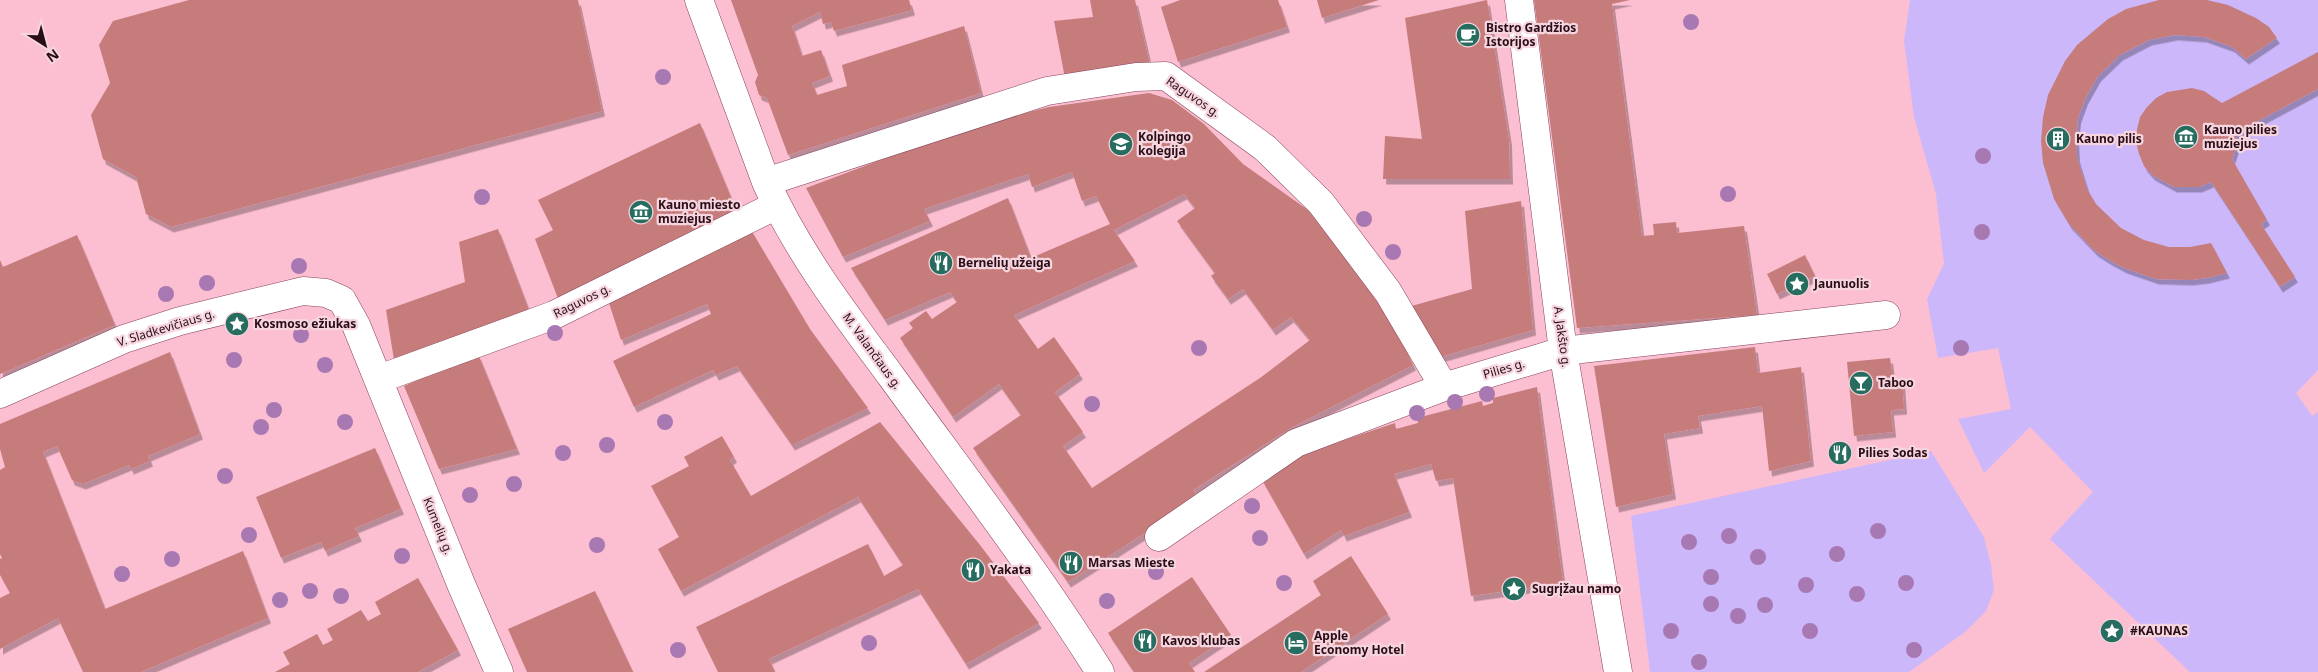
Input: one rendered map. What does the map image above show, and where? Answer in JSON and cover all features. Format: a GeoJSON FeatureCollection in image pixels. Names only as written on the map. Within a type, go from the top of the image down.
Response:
{"type":"FeatureCollection","features":[{"type":"Feature","properties":{"kind":"street","name":"M. Valančiaus g."},"geometry":{"type":"LineString","coordinates":[[698,0],[772,194],[821,280],[1062,611],[1100,672]]}},
{"type":"Feature","properties":{"kind":"street","name":"A. Jakšto g."},"geometry":{"type":"LineString","coordinates":[[1519,0],[1563,352],[1618,672]]}},
{"type":"Feature","properties":{"kind":"street","name":"Raguvos g."},"geometry":{"type":"LineString","coordinates":[[379,379],[554,315],[772,194],[1047,91],[1136,77],[1166,76],[1265,148],[1320,203],[1388,292],[1444,387]]}},
{"type":"Feature","properties":{"kind":"street","name":"V. Sladkevičiaus g."},"geometry":{"type":"LineString","coordinates":[[0,394],[124,339],[180,321],[303,291],[326,293],[342,300],[356,325],[379,379]]}},
{"type":"Feature","properties":{"kind":"street","name":"Pilies g."},"geometry":{"type":"LineString","coordinates":[[1159,537],[1296,444],[1444,387],[1563,352],[1886,314]]}},
{"type":"Feature","properties":{"kind":"street","name":"Kumelių g."},"geometry":{"type":"LineString","coordinates":[[379,379],[461,584],[499,672]]}},
{"type":"Feature","properties":{"kind":"shaded area"},"geometry":{"type":"Polygon","coordinates":[[[1910,0],[2318,0],[2318,370],[2296,393],[2312,416],[2318,412],[2318,672],[2190,672],[2050,539],[2093,492],[2030,427],[1984,473],[1958,419],[2011,409],[1998,348],[1938,358],[1927,299],[1944,264],[1936,194],[1914,117],[1904,41],[1910,0]]]}},
{"type":"Feature","properties":{"kind":"shaded area"},"geometry":{"type":"Polygon","coordinates":[[[1931,451],[1984,537],[1991,565],[1994,590],[1986,611],[1965,632],[1909,672],[1650,672],[1631,516],[1931,451]]]}},
{"type":"Feature","properties":{"kind":"building"},"geometry":{"type":"Polygon","coordinates":[[[189,0],[578,0],[602,111],[171,227],[146,214],[136,177],[103,159],[91,115],[110,83],[99,45],[113,21],[189,0]]]}},
{"type":"Feature","properties":{"kind":"building"},"geometry":{"type":"Polygon","coordinates":[[[731,0],[909,0],[912,10],[834,31],[831,22],[823,24],[820,12],[792,26],[802,56],[821,50],[830,76],[812,83],[817,95],[847,86],[842,65],[964,26],[981,93],[788,155],[767,98],[759,95],[755,82],[758,75],[731,0]]]}},
{"type":"Feature","properties":{"kind":"building"},"geometry":{"type":"Polygon","coordinates":[[[1090,0],[1135,0],[1150,65],[1065,78],[1054,21],[1093,17],[1090,0]]]}},
{"type":"Feature","properties":{"kind":"building"},"geometry":{"type":"Polygon","coordinates":[[[1180,0],[1278,0],[1287,27],[1178,62],[1161,7],[1180,0]]]}},
{"type":"Feature","properties":{"kind":"building"},"geometry":{"type":"Polygon","coordinates":[[[1317,0],[1379,0],[1322,18],[1317,0]]]}},
{"type":"Feature","properties":{"kind":"building"},"geometry":{"type":"Polygon","coordinates":[[[1487,0],[1509,140],[1510,179],[1383,179],[1385,136],[1422,139],[1405,18],[1487,0]]]}},
{"type":"Feature","properties":{"kind":"building"},"geometry":{"type":"Polygon","coordinates":[[[1534,0],[1630,0],[1612,4],[1642,236],[1654,235],[1653,224],[1676,222],[1677,233],[1744,226],[1757,315],[1577,328],[1534,0]]]}},
{"type":"Feature","properties":{"kind":"building","name":"Kauno pilis"},"geometry":{"type":"Polygon","coordinates":[[[2159,0],[2207,0],[2228,5],[2256,18],[2269,27],[2277,38],[2246,59],[2232,47],[2204,37],[2175,35],[2149,40],[2120,55],[2098,76],[2085,99],[2078,118],[2077,157],[2087,189],[2096,204],[2121,228],[2144,240],[2169,247],[2190,247],[2211,243],[2227,273],[2207,278],[2190,280],[2156,279],[2124,268],[2095,251],[2069,224],[2054,199],[2043,163],[2041,141],[2043,117],[2048,95],[2065,61],[2077,45],[2108,19],[2126,9],[2159,0]]]}},
{"type":"Feature","properties":{"kind":"building","name":"Kauno pilis"},"geometry":{"type":"Polygon","coordinates":[[[2318,52],[2318,89],[2236,133],[2236,147],[2232,159],[2267,220],[2261,224],[2295,277],[2280,287],[2211,182],[2199,187],[2174,187],[2152,175],[2144,166],[2139,154],[2136,142],[2137,129],[2140,117],[2147,107],[2156,98],[2167,92],[2192,88],[2204,91],[2222,103],[2318,52]]]}},
{"type":"Feature","properties":{"kind":"building"},"geometry":{"type":"Polygon","coordinates":[[[1149,93],[1172,100],[1204,124],[1243,164],[1308,210],[1360,273],[1391,319],[1413,365],[1291,428],[1193,490],[1199,498],[1194,502],[1068,582],[973,448],[1021,415],[999,384],[953,417],[900,338],[913,328],[909,323],[926,311],[932,319],[957,302],[950,292],[885,320],[851,268],[1008,198],[1031,258],[1110,224],[1096,196],[1082,201],[1072,172],[1032,187],[1028,174],[924,209],[930,221],[843,257],[806,188],[902,152],[1009,117],[1049,107],[1149,93]],[[1184,194],[1114,230],[1135,261],[1014,315],[1038,349],[1054,337],[1080,374],[1055,392],[1083,432],[1063,446],[1092,488],[1260,378],[1310,340],[1291,317],[1273,330],[1243,289],[1228,299],[1211,276],[1215,273],[1177,221],[1195,208],[1184,194]]]}},
{"type":"Feature","properties":{"kind":"building","name":"Kauno miesto muziejus"},"geometry":{"type":"Polygon","coordinates":[[[700,123],[740,219],[559,301],[535,239],[553,230],[538,200],[700,123]]]}},
{"type":"Feature","properties":{"kind":"building"},"geometry":{"type":"Polygon","coordinates":[[[1521,201],[1533,330],[1440,357],[1408,307],[1472,289],[1465,211],[1521,201]]]}},
{"type":"Feature","properties":{"kind":"building"},"geometry":{"type":"Polygon","coordinates":[[[498,229],[530,313],[394,360],[386,310],[465,282],[459,242],[498,229]]]}},
{"type":"Feature","properties":{"kind":"building"},"geometry":{"type":"Polygon","coordinates":[[[751,230],[810,329],[868,408],[792,445],[737,366],[716,375],[713,370],[634,407],[613,361],[711,314],[707,304],[621,340],[608,300],[751,230]]]}},
{"type":"Feature","properties":{"kind":"building"},"geometry":{"type":"Polygon","coordinates":[[[77,235],[115,325],[0,374],[0,260],[3,267],[77,235]]]}},
{"type":"Feature","properties":{"kind":"building"},"geometry":{"type":"Polygon","coordinates":[[[1805,255],[1815,276],[1777,294],[1767,274],[1805,255]]]}},
{"type":"Feature","properties":{"kind":"building"},"geometry":{"type":"Polygon","coordinates":[[[1755,347],[1758,373],[1801,367],[1811,461],[1769,471],[1762,406],[1698,416],[1700,428],[1664,434],[1673,494],[1616,507],[1594,366],[1755,347]]]}},
{"type":"Feature","properties":{"kind":"building"},"geometry":{"type":"Polygon","coordinates":[[[170,352],[200,434],[148,456],[150,461],[131,469],[129,465],[83,484],[72,480],[57,446],[43,452],[105,609],[243,551],[268,618],[141,672],[83,672],[58,618],[0,649],[0,598],[10,593],[0,575],[0,559],[2,558],[0,554],[0,470],[5,467],[0,449],[0,424],[170,352]]]}},
{"type":"Feature","properties":{"kind":"building"},"geometry":{"type":"Polygon","coordinates":[[[478,354],[517,449],[439,469],[404,386],[478,354]]]}},
{"type":"Feature","properties":{"kind":"building"},"geometry":{"type":"Polygon","coordinates":[[[1890,358],[1893,380],[1902,380],[1904,409],[1891,410],[1893,432],[1854,436],[1847,362],[1890,358]]]}},
{"type":"Feature","properties":{"kind":"building"},"geometry":{"type":"Polygon","coordinates":[[[1537,387],[1563,583],[1471,596],[1453,478],[1436,481],[1431,464],[1394,474],[1409,512],[1344,536],[1341,530],[1304,554],[1262,480],[1302,454],[1395,423],[1396,429],[1418,423],[1417,418],[1482,401],[1483,406],[1493,403],[1493,398],[1537,387]]]}},
{"type":"Feature","properties":{"kind":"building"},"geometry":{"type":"Polygon","coordinates":[[[880,422],[980,545],[1039,623],[966,664],[918,589],[769,659],[775,672],[718,672],[696,627],[868,544],[884,576],[903,565],[858,497],[681,591],[658,549],[679,537],[651,486],[689,466],[684,457],[722,436],[734,457],[730,460],[751,496],[880,422]]]}},
{"type":"Feature","properties":{"kind":"building"},"geometry":{"type":"Polygon","coordinates":[[[375,448],[401,509],[355,528],[359,536],[325,551],[321,542],[281,558],[256,497],[375,448]]]}},
{"type":"Feature","properties":{"kind":"building","name":"Apple Economy Hotel"},"geometry":{"type":"Polygon","coordinates":[[[1351,556],[1388,614],[1301,672],[1204,672],[1321,595],[1313,581],[1351,556]]]}},
{"type":"Feature","properties":{"kind":"building"},"geometry":{"type":"Polygon","coordinates":[[[1192,577],[1231,635],[1189,663],[1195,672],[1134,672],[1108,633],[1192,577]]]}},
{"type":"Feature","properties":{"kind":"building"},"geometry":{"type":"Polygon","coordinates":[[[418,578],[458,650],[418,672],[275,672],[290,664],[283,652],[317,634],[323,645],[333,640],[327,629],[361,610],[368,621],[381,614],[375,602],[418,578]]]}},
{"type":"Feature","properties":{"kind":"building"},"geometry":{"type":"Polygon","coordinates":[[[595,591],[633,672],[527,672],[508,629],[595,591]]]}},
{"type":"Feature","properties":{"kind":"place","name":"Bistro Gardžios Istorijos"},"geometry":{"type":"Point","coordinates":[1468,35]}},
{"type":"Feature","properties":{"kind":"place","name":"Kauno pilies muziejus"},"geometry":{"type":"Point","coordinates":[2186,137]}},
{"type":"Feature","properties":{"kind":"place","name":"Kauno pilis"},"geometry":{"type":"Point","coordinates":[2058,139]}},
{"type":"Feature","properties":{"kind":"place","name":"Kolpingo kolegija"},"geometry":{"type":"Point","coordinates":[1121,144]}},
{"type":"Feature","properties":{"kind":"place","name":"Kauno miesto muziejus"},"geometry":{"type":"Point","coordinates":[641,212]}},
{"type":"Feature","properties":{"kind":"place","name":"Bernelių užeiga"},"geometry":{"type":"Point","coordinates":[941,263]}},
{"type":"Feature","properties":{"kind":"place","name":"Jaunuolis"},"geometry":{"type":"Point","coordinates":[1797,284]}},
{"type":"Feature","properties":{"kind":"place","name":"Kosmoso ežiukas"},"geometry":{"type":"Point","coordinates":[237,324]}},
{"type":"Feature","properties":{"kind":"place","name":"Taboo"},"geometry":{"type":"Point","coordinates":[1861,383]}},
{"type":"Feature","properties":{"kind":"place","name":"Pilies Sodas"},"geometry":{"type":"Point","coordinates":[1840,453]}},
{"type":"Feature","properties":{"kind":"place","name":"Marsas Mieste"},"geometry":{"type":"Point","coordinates":[1071,563]}},
{"type":"Feature","properties":{"kind":"place","name":"Yakata"},"geometry":{"type":"Point","coordinates":[973,570]}},
{"type":"Feature","properties":{"kind":"place","name":"Sugrįžau namo"},"geometry":{"type":"Point","coordinates":[1514,589]}},
{"type":"Feature","properties":{"kind":"place","name":"#KAUNAS"},"geometry":{"type":"Point","coordinates":[2112,631]}},
{"type":"Feature","properties":{"kind":"place","name":"Kavos klubas"},"geometry":{"type":"Point","coordinates":[1145,641]}},
{"type":"Feature","properties":{"kind":"place","name":"Apple Economy Hotel"},"geometry":{"type":"Point","coordinates":[1296,643]}}]}
